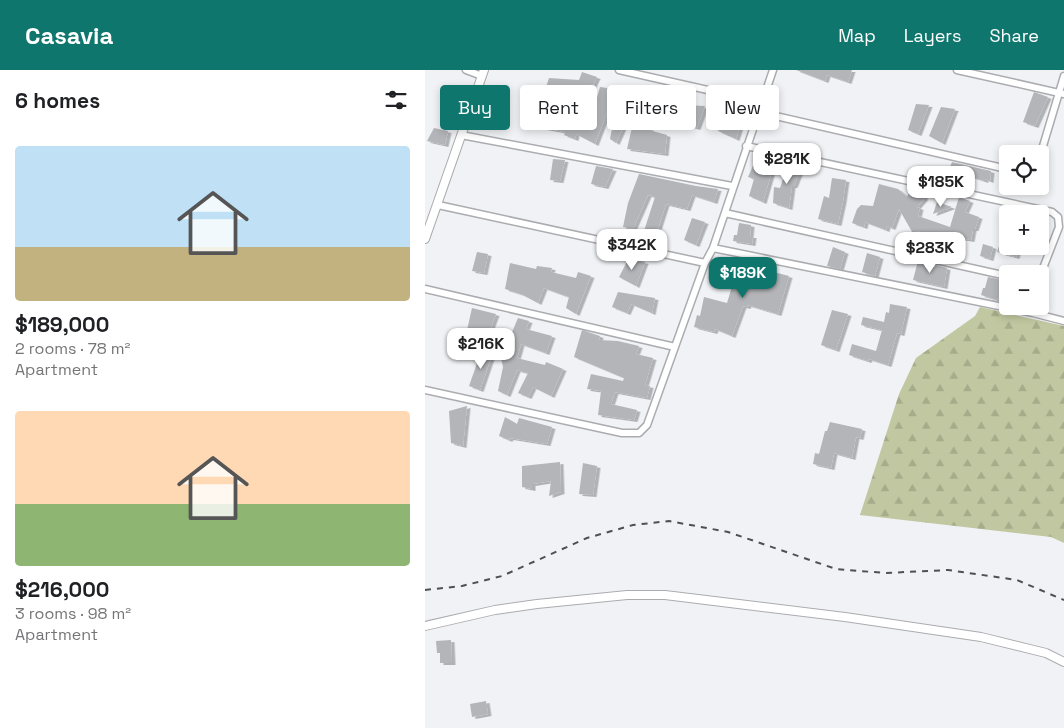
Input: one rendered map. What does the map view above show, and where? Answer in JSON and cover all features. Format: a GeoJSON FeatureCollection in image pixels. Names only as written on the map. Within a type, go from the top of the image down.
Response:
{"type":"FeatureCollection","features":[{"type":"Feature","properties":{"kind":"street"},"geometry":{"type":"LineString","coordinates":[[425,239],[483,73],[466,70]]}},
{"type":"Feature","properties":{"kind":"street"},"geometry":{"type":"LineString","coordinates":[[619,70],[706,90]]}},
{"type":"Feature","properties":{"kind":"street"},"geometry":{"type":"LineString","coordinates":[[767,85],[773,70]]}},
{"type":"Feature","properties":{"kind":"street"},"geometry":{"type":"LineString","coordinates":[[957,70],[1061,93]]}},
{"type":"Feature","properties":{"kind":"street"},"geometry":{"type":"LineString","coordinates":[[1044,145],[1061,93],[1064,76]]}},
{"type":"Feature","properties":{"kind":"street"},"geometry":{"type":"LineString","coordinates":[[779,117],[999,167]]}},
{"type":"Feature","properties":{"kind":"street"},"geometry":{"type":"LineString","coordinates":[[425,390],[622,433],[639,433],[647,424],[705,263],[713,248],[752,130]]}},
{"type":"Feature","properties":{"kind":"street"},"geometry":{"type":"LineString","coordinates":[[461,135],[732,186]]}},
{"type":"Feature","properties":{"kind":"street"},"geometry":{"type":"LineString","coordinates":[[746,146],[1052,212],[1058,217],[1059,227],[1044,265]]}},
{"type":"Feature","properties":{"kind":"street"},"geometry":{"type":"LineString","coordinates":[[438,204],[705,263]]}},
{"type":"Feature","properties":{"kind":"street"},"geometry":{"type":"LineString","coordinates":[[725,212],[999,274]]}},
{"type":"Feature","properties":{"kind":"street"},"geometry":{"type":"LineString","coordinates":[[713,248],[999,303]]}},
{"type":"Feature","properties":{"kind":"street"},"geometry":{"type":"LineString","coordinates":[[425,289],[675,346]]}},
{"type":"Feature","properties":{"kind":"street"},"geometry":{"type":"LineString","coordinates":[[1047,315],[1064,322]]}},
{"type":"Feature","properties":{"kind":"street"},"geometry":{"type":"LineString","coordinates":[[425,626],[495,610],[537,604],[627,595],[665,595],[845,617],[981,637],[1046,653],[1064,662]]}},
{"type":"Feature","properties":{"kind":"green space"},"geometry":{"type":"Polygon","coordinates":[[[980,307],[999,311],[999,315],[1015,315],[1064,326],[1064,543],[1051,537],[860,515],[899,394],[916,358],[975,316],[980,307]]]}},
{"type":"Feature","properties":{"kind":"building"},"geometry":{"type":"Polygon","coordinates":[[[796,70],[852,70],[848,82],[827,75],[825,81],[796,70]]]}},
{"type":"Feature","properties":{"kind":"building"},"geometry":{"type":"Polygon","coordinates":[[[582,72],[597,77],[593,85],[547,85],[549,78],[579,80],[582,72]]]}},
{"type":"Feature","properties":{"kind":"building"},"geometry":{"type":"Polygon","coordinates":[[[600,87],[607,88],[607,113],[595,144],[576,134],[575,139],[564,135],[565,132],[554,130],[597,130],[597,98],[600,87]]]}},
{"type":"Feature","properties":{"kind":"building"},"geometry":{"type":"Polygon","coordinates":[[[1034,92],[1048,97],[1035,126],[1023,122],[1034,92]]]}},
{"type":"Feature","properties":{"kind":"building"},"geometry":{"type":"Polygon","coordinates":[[[916,104],[929,105],[918,134],[908,130],[916,104]]]}},
{"type":"Feature","properties":{"kind":"building"},"geometry":{"type":"Polygon","coordinates":[[[696,106],[705,106],[697,128],[696,106]]]}},
{"type":"Feature","properties":{"kind":"building"},"geometry":{"type":"Polygon","coordinates":[[[941,107],[955,109],[942,143],[929,136],[941,107]]]}},
{"type":"Feature","properties":{"kind":"building"},"geometry":{"type":"Polygon","coordinates":[[[434,128],[448,131],[445,145],[427,141],[434,128]]]}},
{"type":"Feature","properties":{"kind":"building"},"geometry":{"type":"Polygon","coordinates":[[[612,130],[622,130],[616,143],[610,139],[612,130]]]}},
{"type":"Feature","properties":{"kind":"building"},"geometry":{"type":"Polygon","coordinates":[[[631,130],[649,130],[667,135],[665,154],[627,149],[631,130]]]}},
{"type":"Feature","properties":{"kind":"building"},"geometry":{"type":"Polygon","coordinates":[[[718,130],[739,130],[736,139],[718,130]]]}},
{"type":"Feature","properties":{"kind":"building"},"geometry":{"type":"Polygon","coordinates":[[[553,159],[565,160],[560,181],[550,180],[553,159]]]}},
{"type":"Feature","properties":{"kind":"building"},"geometry":{"type":"Polygon","coordinates":[[[756,159],[774,164],[763,202],[749,196],[754,179],[748,177],[756,159]]]}},
{"type":"Feature","properties":{"kind":"building"},"geometry":{"type":"Polygon","coordinates":[[[789,161],[802,166],[794,186],[792,186],[789,208],[773,203],[774,187],[780,188],[789,161]]]}},
{"type":"Feature","properties":{"kind":"building"},"geometry":{"type":"Polygon","coordinates":[[[952,162],[991,171],[990,181],[963,174],[961,180],[954,176],[953,178],[947,174],[952,162]]]}},
{"type":"Feature","properties":{"kind":"building"},"geometry":{"type":"Polygon","coordinates":[[[596,166],[613,169],[605,187],[591,184],[596,166]]]}},
{"type":"Feature","properties":{"kind":"building"},"geometry":{"type":"Polygon","coordinates":[[[639,174],[718,189],[714,202],[692,195],[687,209],[666,204],[654,241],[642,237],[655,197],[648,195],[633,229],[623,227],[628,203],[639,174]]]}},
{"type":"Feature","properties":{"kind":"building"},"geometry":{"type":"Polygon","coordinates":[[[832,178],[846,180],[838,224],[818,219],[824,196],[829,198],[832,178]]]}},
{"type":"Feature","properties":{"kind":"building"},"geometry":{"type":"Polygon","coordinates":[[[879,184],[898,189],[907,197],[911,189],[925,192],[924,199],[917,207],[920,208],[918,216],[950,227],[959,197],[970,201],[965,212],[979,217],[975,229],[973,229],[971,240],[957,239],[944,235],[942,240],[939,239],[938,242],[930,238],[931,235],[917,231],[915,237],[899,209],[892,228],[887,226],[886,230],[865,222],[864,227],[852,223],[857,209],[861,205],[873,206],[879,184]]]}},
{"type":"Feature","properties":{"kind":"building"},"geometry":{"type":"Polygon","coordinates":[[[937,202],[952,207],[933,214],[937,202]]]}},
{"type":"Feature","properties":{"kind":"building"},"geometry":{"type":"Polygon","coordinates":[[[692,218],[705,222],[696,245],[684,240],[692,218]]]}},
{"type":"Feature","properties":{"kind":"building"},"geometry":{"type":"Polygon","coordinates":[[[739,223],[751,225],[750,236],[753,236],[752,244],[733,241],[734,235],[737,235],[739,223]]]}},
{"type":"Feature","properties":{"kind":"building"},"geometry":{"type":"Polygon","coordinates":[[[983,244],[993,247],[990,259],[980,256],[983,244]]]}},
{"type":"Feature","properties":{"kind":"building"},"geometry":{"type":"Polygon","coordinates":[[[833,247],[845,252],[840,269],[827,266],[833,247]]]}},
{"type":"Feature","properties":{"kind":"building"},"geometry":{"type":"Polygon","coordinates":[[[477,252],[488,254],[484,273],[472,271],[477,252]]]}},
{"type":"Feature","properties":{"kind":"building"},"geometry":{"type":"Polygon","coordinates":[[[867,253],[880,257],[875,276],[862,272],[867,253]]]}},
{"type":"Feature","properties":{"kind":"building"},"geometry":{"type":"Polygon","coordinates":[[[629,258],[645,262],[636,286],[619,277],[629,258]]]}},
{"type":"Feature","properties":{"kind":"building"},"geometry":{"type":"Polygon","coordinates":[[[918,261],[935,267],[935,265],[947,268],[944,287],[913,280],[918,261]]]}},
{"type":"Feature","properties":{"kind":"building"},"geometry":{"type":"Polygon","coordinates":[[[510,263],[536,269],[537,266],[552,268],[551,272],[576,278],[578,272],[591,276],[576,314],[566,308],[569,297],[544,288],[538,303],[521,294],[505,289],[510,263]]]}},
{"type":"Feature","properties":{"kind":"building"},"geometry":{"type":"Polygon","coordinates":[[[739,263],[789,276],[778,314],[748,305],[747,307],[743,306],[732,336],[715,329],[714,332],[694,327],[697,315],[700,316],[704,297],[727,303],[739,263]]]}},
{"type":"Feature","properties":{"kind":"building"},"geometry":{"type":"Polygon","coordinates":[[[988,277],[999,279],[998,300],[981,295],[983,288],[985,288],[988,277]]]}},
{"type":"Feature","properties":{"kind":"building"},"geometry":{"type":"Polygon","coordinates":[[[618,292],[655,298],[652,313],[631,304],[627,313],[612,307],[618,292]]]}},
{"type":"Feature","properties":{"kind":"building"},"geometry":{"type":"Polygon","coordinates":[[[890,304],[907,307],[901,334],[897,333],[888,365],[849,355],[852,344],[876,351],[882,330],[861,325],[863,317],[884,322],[886,312],[889,313],[890,304]]]}},
{"type":"Feature","properties":{"kind":"building"},"geometry":{"type":"Polygon","coordinates":[[[472,308],[496,314],[484,346],[465,339],[472,308]]]}},
{"type":"Feature","properties":{"kind":"building"},"geometry":{"type":"Polygon","coordinates":[[[832,310],[848,314],[836,350],[821,345],[832,310]]]}},
{"type":"Feature","properties":{"kind":"building"},"geometry":{"type":"Polygon","coordinates":[[[518,318],[529,321],[526,329],[552,336],[546,353],[521,344],[517,358],[545,365],[546,362],[563,369],[551,396],[533,387],[528,397],[518,393],[528,373],[517,370],[507,395],[498,391],[503,367],[501,358],[518,318]]]}},
{"type":"Feature","properties":{"kind":"building"},"geometry":{"type":"Polygon","coordinates":[[[582,330],[600,336],[599,340],[618,341],[639,346],[636,354],[653,358],[645,385],[650,386],[647,398],[615,392],[611,404],[637,410],[634,420],[598,415],[601,391],[587,389],[591,374],[623,381],[624,378],[574,357],[582,330]]]}},
{"type":"Feature","properties":{"kind":"building"},"geometry":{"type":"Polygon","coordinates":[[[481,352],[493,352],[480,390],[469,386],[481,352]]]}},
{"type":"Feature","properties":{"kind":"building"},"geometry":{"type":"Polygon","coordinates":[[[467,406],[463,446],[451,443],[449,411],[467,406]]]}},
{"type":"Feature","properties":{"kind":"building"},"geometry":{"type":"Polygon","coordinates":[[[505,417],[517,424],[519,418],[552,427],[547,444],[510,438],[509,440],[499,436],[505,417]]]}},
{"type":"Feature","properties":{"kind":"building"},"geometry":{"type":"Polygon","coordinates":[[[830,422],[862,429],[860,438],[856,437],[852,458],[834,453],[831,468],[813,464],[815,453],[819,454],[825,431],[827,431],[830,422]]]}},
{"type":"Feature","properties":{"kind":"building"},"geometry":{"type":"Polygon","coordinates":[[[560,462],[561,492],[549,496],[551,481],[532,484],[532,489],[522,487],[522,466],[560,462]]]}},
{"type":"Feature","properties":{"kind":"building"},"geometry":{"type":"Polygon","coordinates":[[[583,463],[597,466],[593,495],[579,494],[583,463]]]}},
{"type":"Feature","properties":{"kind":"building"},"geometry":{"type":"Polygon","coordinates":[[[451,640],[452,663],[440,663],[440,653],[437,653],[436,641],[451,640]]]}},
{"type":"Feature","properties":{"kind":"building"},"geometry":{"type":"Polygon","coordinates":[[[486,701],[488,714],[472,717],[470,704],[486,701]]]}},
{"type":"Feature","properties":{"kind":"railway"},"geometry":{"type":"LineString","coordinates":[[425,590],[462,586],[502,576],[587,538],[633,525],[669,521],[728,532],[836,569],[885,573],[948,570],[1017,580],[1064,600]]}}]}
